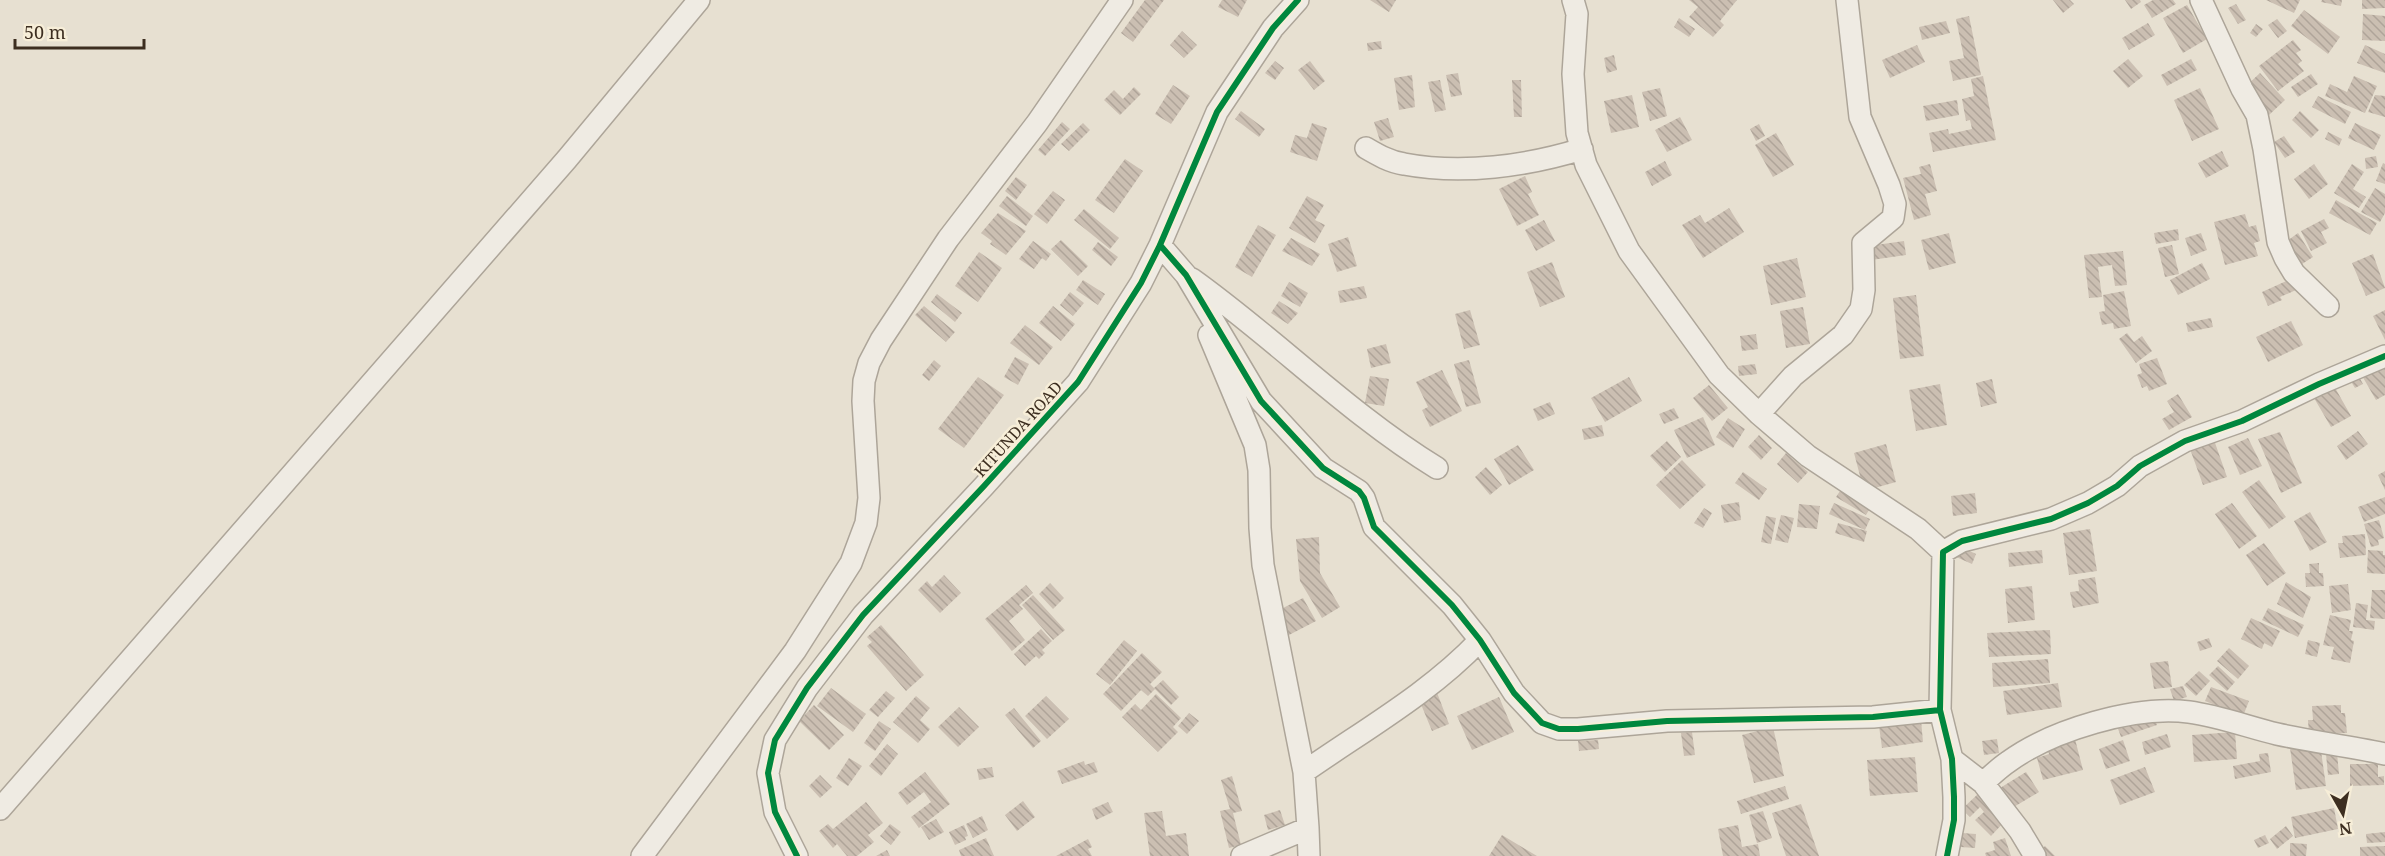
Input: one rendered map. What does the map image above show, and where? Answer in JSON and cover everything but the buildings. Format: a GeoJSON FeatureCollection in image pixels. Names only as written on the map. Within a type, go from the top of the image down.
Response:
{"type":"FeatureCollection","features":[{"type":"Feature","properties":{"kind":"street"},"geometry":{"type":"LineString","coordinates":[[0,809],[567,159],[699,0]]}},
{"type":"Feature","properties":{"kind":"street"},"geometry":{"type":"LineString","coordinates":[[642,856],[795,651],[851,563],[866,523],[869,498],[863,401],[864,381],[869,363],[881,340],[948,240],[1037,123],[1122,0]]}},
{"type":"Feature","properties":{"kind":"street"},"geometry":{"type":"LineString","coordinates":[[1573,0],[1577,14],[1573,74],[1577,134],[1586,165],[1629,251],[1719,375],[1759,414],[1808,456],[1918,529],[1943,552]]}},
{"type":"Feature","properties":{"kind":"street"},"geometry":{"type":"LineString","coordinates":[[1759,414],[1793,376],[1843,335],[1861,309],[1864,290],[1863,243],[1893,218],[1895,204],[1889,185],[1860,117],[1848,0]]}},
{"type":"Feature","properties":{"kind":"street"},"geometry":{"type":"LineString","coordinates":[[2201,0],[2242,89],[2257,115],[2278,242],[2294,273],[2328,306]]}},
{"type":"Feature","properties":{"kind":"street","name":"KITUNDA ROAD"},"geometry":{"type":"LineString","coordinates":[[797,856],[774,812],[768,773],[775,740],[807,688],[863,615],[992,478],[1078,382],[1118,321],[1160,245],[1217,112],[1290,4]]}},
{"type":"Feature","properties":{"kind":"street"},"geometry":{"type":"LineString","coordinates":[[1366,148],[1403,164],[1441,168],[1503,166],[1560,156],[1582,149]]}},
{"type":"Feature","properties":{"kind":"street"},"geometry":{"type":"LineString","coordinates":[[1160,245],[1186,275],[1261,401],[1323,468],[1359,491],[1364,498],[1374,527],[1452,605],[1480,640],[1514,693],[1528,711],[1542,723],[1559,729],[1667,721],[1873,717],[1940,710]]}},
{"type":"Feature","properties":{"kind":"street"},"geometry":{"type":"LineString","coordinates":[[1186,275],[1231,307],[1374,427],[1437,468]]}},
{"type":"Feature","properties":{"kind":"street"},"geometry":{"type":"LineString","coordinates":[[1186,275],[1255,445],[1259,470],[1263,565],[1304,772],[1310,856]]}},
{"type":"Feature","properties":{"kind":"street"},"geometry":{"type":"LineString","coordinates":[[1943,552],[1962,541],[2051,519],[2088,503],[2117,486],[2140,466],[2185,441],[2242,421],[2319,384],[2385,356]]}},
{"type":"Feature","properties":{"kind":"street"},"geometry":{"type":"LineString","coordinates":[[1943,552],[1940,585],[1940,710],[1952,759],[1954,820],[1947,856]]}},
{"type":"Feature","properties":{"kind":"street"},"geometry":{"type":"LineString","coordinates":[[1304,772],[1377,724],[1456,666],[1480,640]]}},
{"type":"Feature","properties":{"kind":"street"},"geometry":{"type":"LineString","coordinates":[[1983,783],[2008,762],[2045,741],[2108,717],[2155,711],[2187,711],[2220,717],[2259,730],[2385,754]]}},
{"type":"Feature","properties":{"kind":"street"},"geometry":{"type":"LineString","coordinates":[[1952,759],[1983,783],[2020,831],[2035,856]]}},
{"type":"Feature","properties":{"kind":"street"},"geometry":{"type":"LineString","coordinates":[[1242,856],[1308,828]]}},
{"type":"Feature","properties":{"kind":"cycle path"},"geometry":{"type":"LineString","coordinates":[[797,856],[775,812],[768,773],[775,740],[807,688],[863,615],[1078,382],[1141,283],[1160,245],[1217,112],[1273,28],[1298,0]]}},
{"type":"Feature","properties":{"kind":"cycle path"},"geometry":{"type":"LineString","coordinates":[[1160,245],[1186,275],[1261,401],[1323,468],[1359,491],[1364,498],[1374,527],[1452,605],[1480,640],[1514,693],[1542,723],[1559,729],[1578,729],[1667,721],[1873,717],[1940,710]]}},
{"type":"Feature","properties":{"kind":"cycle path"},"geometry":{"type":"LineString","coordinates":[[1947,856],[1954,820],[1954,797],[1952,759],[1940,710],[1943,552],[1962,541],[2051,519],[2088,503],[2117,486],[2140,466],[2185,441],[2242,421],[2319,384],[2385,356]]}}]}
